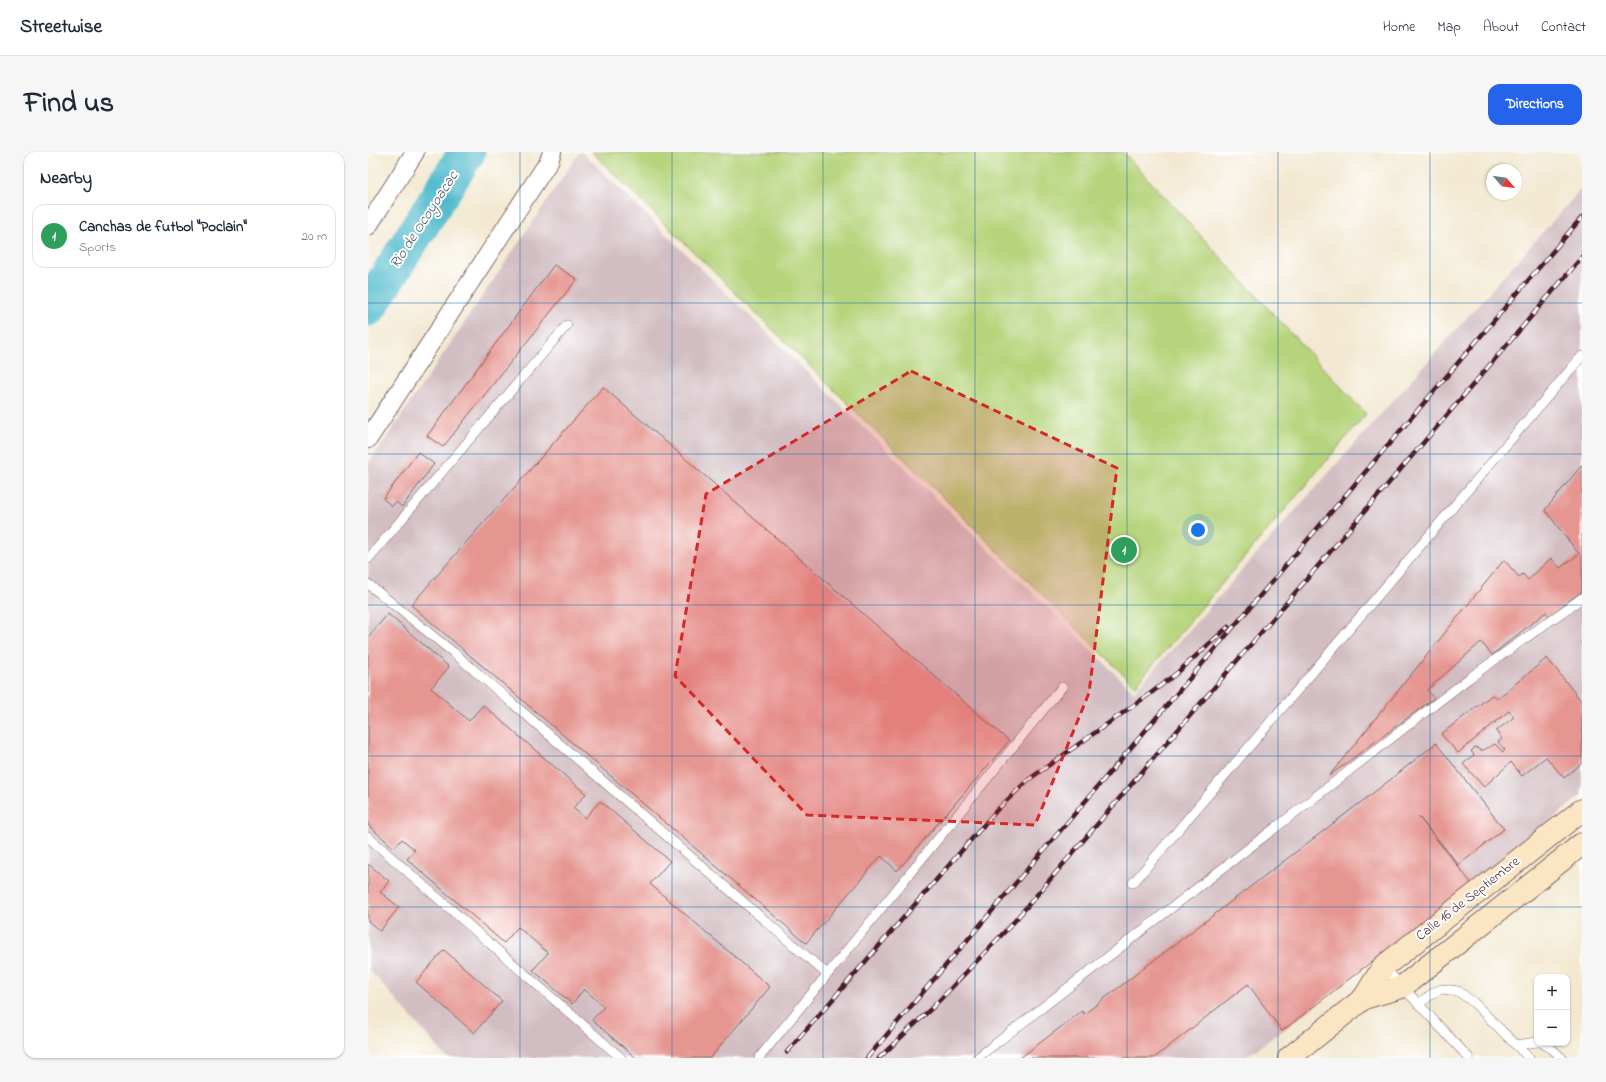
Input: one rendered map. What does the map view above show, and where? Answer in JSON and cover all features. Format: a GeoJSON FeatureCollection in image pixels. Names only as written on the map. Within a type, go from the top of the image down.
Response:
{"type":"FeatureCollection","features":[{"type":"Feature","properties":{"kind":"main road","name":"Calle 16 de Septiembre"},"geometry":{"type":"LineString","coordinates":[[1289,1058],[1364,998],[1383,967],[1582,810]]}},
{"type":"Feature","properties":{"kind":"main road","name":"Calle 16 de Septiembre"},"geometry":{"type":"LineString","coordinates":[[1364,998],[1402,987],[1582,844]]}},
{"type":"Feature","properties":{"kind":"street"},"geometry":{"type":"LineString","coordinates":[[368,226],[415,152]]}},
{"type":"Feature","properties":{"kind":"street"},"geometry":{"type":"LineString","coordinates":[[368,439],[549,161],[552,152]]}},
{"type":"Feature","properties":{"kind":"lane"},"geometry":{"type":"LineString","coordinates":[[368,559],[567,324]]}},
{"type":"Feature","properties":{"kind":"lane"},"geometry":{"type":"LineString","coordinates":[[1133,883],[1582,356]]}},
{"type":"Feature","properties":{"kind":"lane"},"geometry":{"type":"LineString","coordinates":[[368,584],[454,653],[827,974]]}},
{"type":"Feature","properties":{"kind":"lane"},"geometry":{"type":"LineString","coordinates":[[977,1058],[1468,679],[1582,598]]}},
{"type":"Feature","properties":{"kind":"lane"},"geometry":{"type":"LineString","coordinates":[[759,1058],[1062,687]]}},
{"type":"Feature","properties":{"kind":"lane"},"geometry":{"type":"LineString","coordinates":[[368,837],[621,1058]]}},
{"type":"Feature","properties":{"kind":"lane"},"geometry":{"type":"LineString","coordinates":[[1383,967],[1469,1058]]}},
{"type":"Feature","properties":{"kind":"lane"},"geometry":{"type":"LineString","coordinates":[[1418,1004],[1442,989],[1458,991],[1473,1002],[1529,1058]]}},
{"type":"Feature","properties":{"kind":"lane"},"geometry":{"type":"LineString","coordinates":[[1516,1045],[1534,1042]]}},
{"type":"Feature","properties":{"kind":"lane"},"geometry":{"type":"LineString","coordinates":[[1547,1046],[1562,1058]]}},
{"type":"Feature","properties":{"kind":"highlighted area"},"geometry":{"type":"Polygon","coordinates":[[[911,371],[1117,468],[1089,693],[1035,825],[807,815],[675,676],[706,494],[911,371]]]}},
{"type":"Feature","properties":{"kind":"shaded area"},"geometry":{"type":"Polygon","coordinates":[[[580,152],[582,152],[1134,692],[1582,188],[1582,795],[1472,884],[1286,1028],[1244,1058],[447,1058],[368,968],[368,465],[580,152]]]}},
{"type":"Feature","properties":{"kind":"green space"},"geometry":{"type":"Polygon","coordinates":[[[592,152],[1123,152],[1366,414],[1135,686],[592,152]]]}},
{"type":"Feature","properties":{"kind":"building"},"geometry":{"type":"Polygon","coordinates":[[[554,265],[577,279],[443,447],[427,436],[554,265]]]}},
{"type":"Feature","properties":{"kind":"building"},"geometry":{"type":"Polygon","coordinates":[[[603,387],[1009,741],[897,871],[881,856],[806,943],[411,605],[603,387]]]}},
{"type":"Feature","properties":{"kind":"building"},"geometry":{"type":"Polygon","coordinates":[[[418,452],[434,464],[402,507],[396,502],[392,506],[383,499],[418,452]]]}},
{"type":"Feature","properties":{"kind":"building"},"geometry":{"type":"Polygon","coordinates":[[[1582,465],[1582,591],[1549,616],[1546,612],[1492,655],[1481,642],[1427,690],[1434,698],[1329,776],[1504,560],[1519,577],[1523,574],[1528,580],[1551,558],[1560,568],[1579,554],[1545,510],[1582,465]]]}},
{"type":"Feature","properties":{"kind":"building"},"geometry":{"type":"Polygon","coordinates":[[[388,614],[449,667],[431,688],[469,721],[483,705],[586,794],[573,808],[585,818],[600,801],[670,861],[650,884],[770,987],[710,1058],[636,1058],[592,1020],[604,1007],[584,989],[572,1004],[533,970],[548,953],[518,927],[504,943],[407,859],[415,850],[402,839],[394,848],[368,825],[368,637],[388,614]]]}},
{"type":"Feature","properties":{"kind":"building"},"geometry":{"type":"Polygon","coordinates":[[[1547,658],[1582,702],[1582,763],[1564,778],[1546,757],[1522,776],[1511,762],[1484,787],[1463,764],[1474,755],[1471,751],[1476,747],[1481,751],[1495,744],[1503,752],[1505,750],[1498,742],[1502,739],[1496,731],[1514,717],[1509,711],[1458,753],[1441,734],[1492,695],[1498,698],[1547,658]]]}},
{"type":"Feature","properties":{"kind":"building"},"geometry":{"type":"Polygon","coordinates":[[[1436,743],[1504,829],[1459,865],[1418,816],[1472,884],[1282,1031],[1248,984],[1154,1058],[1020,1058],[1082,1011],[1084,1014],[1390,780],[1436,743]]]}},
{"type":"Feature","properties":{"kind":"building"},"geometry":{"type":"Polygon","coordinates":[[[368,864],[389,881],[380,892],[399,907],[380,931],[368,921],[368,864]]]}},
{"type":"Feature","properties":{"kind":"building"},"geometry":{"type":"Polygon","coordinates":[[[444,950],[502,1001],[474,1033],[416,982],[444,950]]]}},
{"type":"Feature","properties":{"kind":"waterway","name":"Rio de Ocoyoacac"},"geometry":{"type":"LineString","coordinates":[[368,308],[467,152]]}},
{"type":"Feature","properties":{"kind":"railway"},"geometry":{"type":"LineString","coordinates":[[867,1058],[1582,217]]}},
{"type":"Feature","properties":{"kind":"railway"},"geometry":{"type":"LineString","coordinates":[[879,1058],[934,1006],[1012,924],[1582,257]]}},
{"type":"Feature","properties":{"kind":"railway"},"geometry":{"type":"LineString","coordinates":[[787,1052],[996,811],[1028,780],[1151,693],[1177,673],[1228,627]]}},
{"type":"Feature","properties":{"kind":"place","name":"Canchas de futbol \"Poclain\""},"geometry":{"type":"Point","coordinates":[1124,550]}}]}
